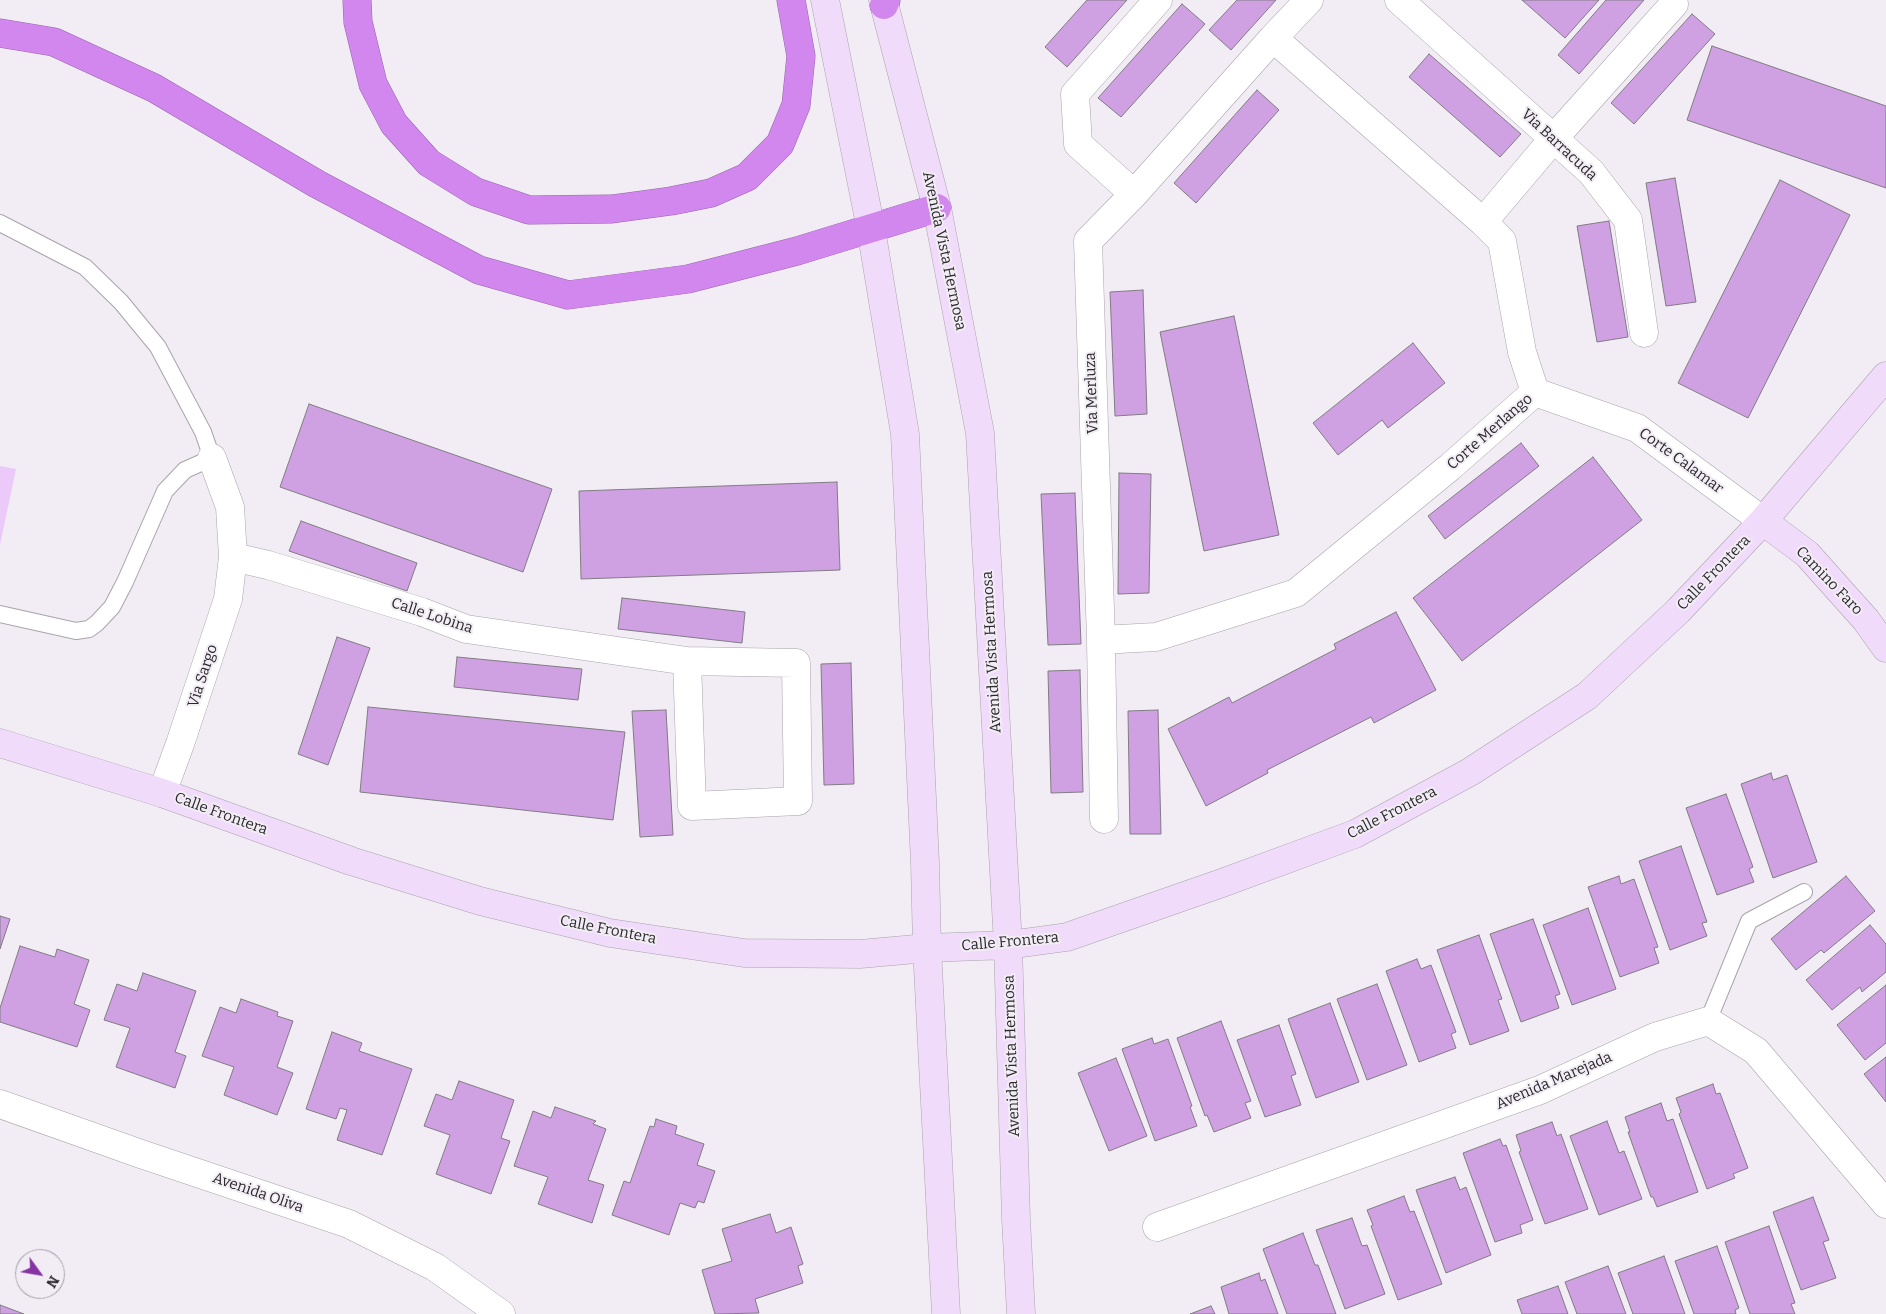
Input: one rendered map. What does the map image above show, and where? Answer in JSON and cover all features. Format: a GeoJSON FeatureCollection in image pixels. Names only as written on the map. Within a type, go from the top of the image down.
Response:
{"type":"FeatureCollection","features":[{"type":"Feature","properties":{"kind":"highway"},"geometry":{"type":"LineString","coordinates":[[357,0],[358,22],[373,84],[394,124],[429,163],[476,192],[528,210],[612,209],[671,201],[711,193],[747,177],[780,144],[796,105],[801,56],[791,0]]}},
{"type":"Feature","properties":{"kind":"highway"},"geometry":{"type":"LineString","coordinates":[[0,33],[54,42],[154,88],[317,184],[479,270],[568,295],[688,280],[872,229],[937,208]]}},
{"type":"Feature","properties":{"kind":"main road"},"geometry":{"type":"LineString","coordinates":[[825,0],[872,229],[904,434],[925,854],[927,948],[946,1314]]}},
{"type":"Feature","properties":{"kind":"main road","name":"Avenida Vista Hermosa"},"geometry":{"type":"LineString","coordinates":[[884,2],[937,208],[980,433],[1008,945],[1016,1219],[1021,1314]]}},
{"type":"Feature","properties":{"kind":"main road","name":"Calle Frontera"},"geometry":{"type":"LineString","coordinates":[[0,743],[162,793],[351,861],[480,901],[610,933],[744,953],[860,954],[927,948],[1008,945],[1067,937],[1355,834],[1470,772],[1587,696],[1678,611],[1763,521],[1886,376]]}},
{"type":"Feature","properties":{"kind":"main road","name":"Camino Faro"},"geometry":{"type":"LineString","coordinates":[[1763,521],[1807,554],[1866,620],[1886,648]]}},
{"type":"Feature","properties":{"kind":"street"},"geometry":{"type":"LineString","coordinates":[[1134,194],[1078,144],[1075,94],[1158,0]]}},
{"type":"Feature","properties":{"kind":"street"},"geometry":{"type":"LineString","coordinates":[[1273,38],[1309,0]]}},
{"type":"Feature","properties":{"kind":"street","name":"Via Barracuda"},"geometry":{"type":"LineString","coordinates":[[1399,0],[1591,172],[1628,220],[1644,333]]}},
{"type":"Feature","properties":{"kind":"street"},"geometry":{"type":"LineString","coordinates":[[1483,222],[1554,138],[1674,4]]}},
{"type":"Feature","properties":{"kind":"street","name":"Via Merluza"},"geometry":{"type":"LineString","coordinates":[[1104,819],[1101,640],[1088,241],[1134,194],[1273,38]]}},
{"type":"Feature","properties":{"kind":"street","name":"Corte Merlango"},"geometry":{"type":"LineString","coordinates":[[1101,640],[1156,636],[1296,593],[1450,467],[1535,392],[1522,352],[1502,241],[1483,222],[1273,38]]}},
{"type":"Feature","properties":{"kind":"street","name":"Corte Calamar"},"geometry":{"type":"LineString","coordinates":[[1535,392],[1637,428],[1763,521]]}},
{"type":"Feature","properties":{"kind":"street"},"geometry":{"type":"LineString","coordinates":[[212,458],[230,507],[233,557]]}},
{"type":"Feature","properties":{"kind":"street","name":"Calle Lobina"},"geometry":{"type":"LineString","coordinates":[[233,557],[268,565],[422,612],[466,629],[687,661],[796,663],[798,800],[692,806],[687,661]]}},
{"type":"Feature","properties":{"kind":"street","name":"Via Sargo"},"geometry":{"type":"LineString","coordinates":[[162,793],[228,599],[233,557]]}},
{"type":"Feature","properties":{"kind":"street"},"geometry":{"type":"LineString","coordinates":[[1708,1021],[1756,1052],[1886,1204]]}},
{"type":"Feature","properties":{"kind":"street","name":"Avenida Marejada"},"geometry":{"type":"LineString","coordinates":[[1158,1227],[1540,1090],[1656,1037],[1708,1021]]}},
{"type":"Feature","properties":{"kind":"street","name":"Avenida Oliva"},"geometry":{"type":"LineString","coordinates":[[0,1104],[349,1224],[435,1267],[501,1314]]}},
{"type":"Feature","properties":{"kind":"lane"},"geometry":{"type":"LineString","coordinates":[[0,223],[84,267],[121,302],[158,347],[203,432],[212,458],[185,470],[164,491],[125,582],[112,607],[89,630],[76,631],[0,614]]}},
{"type":"Feature","properties":{"kind":"lane"},"geometry":{"type":"LineString","coordinates":[[1708,1021],[1749,921],[1804,892]]}},
{"type":"Feature","properties":{"kind":"shaded area"},"geometry":{"type":"Polygon","coordinates":[[[0,466],[16,469],[0,545],[0,466]]]}},
{"type":"Feature","properties":{"kind":"building"},"geometry":{"type":"Polygon","coordinates":[[[1087,0],[1127,0],[1067,67],[1045,47],[1087,0]]]}},
{"type":"Feature","properties":{"kind":"building"},"geometry":{"type":"Polygon","coordinates":[[[1237,0],[1276,0],[1231,50],[1209,30],[1237,0]]]}},
{"type":"Feature","properties":{"kind":"building"},"geometry":{"type":"Polygon","coordinates":[[[1522,0],[1599,0],[1565,38],[1522,0]]]}},
{"type":"Feature","properties":{"kind":"building"},"geometry":{"type":"Polygon","coordinates":[[[1606,0],[1644,0],[1579,74],[1558,55],[1606,0]]]}},
{"type":"Feature","properties":{"kind":"building"},"geometry":{"type":"Polygon","coordinates":[[[1182,4],[1205,24],[1121,117],[1098,98],[1182,4]]]}},
{"type":"Feature","properties":{"kind":"building"},"geometry":{"type":"Polygon","coordinates":[[[1692,14],[1715,34],[1634,124],[1611,103],[1692,14]]]}},
{"type":"Feature","properties":{"kind":"building"},"geometry":{"type":"Polygon","coordinates":[[[1712,46],[1886,106],[1886,188],[1687,120],[1712,46]]]}},
{"type":"Feature","properties":{"kind":"building"},"geometry":{"type":"Polygon","coordinates":[[[1429,54],[1521,134],[1500,157],[1409,77],[1429,54]]]}},
{"type":"Feature","properties":{"kind":"building"},"geometry":{"type":"Polygon","coordinates":[[[1257,90],[1279,110],[1196,203],[1174,183],[1257,90]]]}},
{"type":"Feature","properties":{"kind":"building"},"geometry":{"type":"Polygon","coordinates":[[[1675,178],[1696,302],[1666,306],[1646,183],[1675,178]]]}},
{"type":"Feature","properties":{"kind":"building"},"geometry":{"type":"Polygon","coordinates":[[[1780,180],[1850,215],[1748,418],[1678,383],[1780,180]]]}},
{"type":"Feature","properties":{"kind":"building"},"geometry":{"type":"Polygon","coordinates":[[[1609,221],[1628,337],[1597,342],[1577,226],[1609,221]]]}},
{"type":"Feature","properties":{"kind":"building"},"geometry":{"type":"Polygon","coordinates":[[[1143,290],[1147,414],[1115,416],[1110,292],[1143,290]]]}},
{"type":"Feature","properties":{"kind":"building"},"geometry":{"type":"Polygon","coordinates":[[[1234,316],[1279,535],[1204,551],[1160,332],[1234,316]]]}},
{"type":"Feature","properties":{"kind":"building"},"geometry":{"type":"Polygon","coordinates":[[[1413,343],[1445,383],[1388,428],[1382,420],[1338,455],[1313,423],[1413,343]]]}},
{"type":"Feature","properties":{"kind":"building"},"geometry":{"type":"Polygon","coordinates":[[[309,404],[552,489],[523,572],[280,487],[309,404]]]}},
{"type":"Feature","properties":{"kind":"building"},"geometry":{"type":"Polygon","coordinates":[[[1521,443],[1539,466],[1445,539],[1428,516],[1521,443]]]}},
{"type":"Feature","properties":{"kind":"building"},"geometry":{"type":"Polygon","coordinates":[[[1593,457],[1642,520],[1462,661],[1413,598],[1593,457]]]}},
{"type":"Feature","properties":{"kind":"building"},"geometry":{"type":"Polygon","coordinates":[[[1119,473],[1151,474],[1149,593],[1118,594],[1119,473]]]}},
{"type":"Feature","properties":{"kind":"building"},"geometry":{"type":"Polygon","coordinates":[[[837,482],[840,570],[581,579],[579,491],[837,482]]]}},
{"type":"Feature","properties":{"kind":"building"},"geometry":{"type":"Polygon","coordinates":[[[1075,493],[1081,644],[1048,645],[1041,494],[1075,493]]]}},
{"type":"Feature","properties":{"kind":"building"},"geometry":{"type":"Polygon","coordinates":[[[301,521],[417,563],[407,591],[289,551],[301,521]]]}},
{"type":"Feature","properties":{"kind":"building"},"geometry":{"type":"Polygon","coordinates":[[[622,598],[745,612],[742,643],[618,629],[622,598]]]}},
{"type":"Feature","properties":{"kind":"building"},"geometry":{"type":"Polygon","coordinates":[[[1396,612],[1436,690],[1374,723],[1371,717],[1267,770],[1268,773],[1206,806],[1168,729],[1229,697],[1232,703],[1336,649],[1334,644],[1396,612]]]}},
{"type":"Feature","properties":{"kind":"building"},"geometry":{"type":"Polygon","coordinates":[[[337,637],[370,648],[328,765],[298,754],[337,637]]]}},
{"type":"Feature","properties":{"kind":"building"},"geometry":{"type":"Polygon","coordinates":[[[457,657],[582,669],[578,700],[454,687],[457,657]]]}},
{"type":"Feature","properties":{"kind":"building"},"geometry":{"type":"Polygon","coordinates":[[[851,663],[854,784],[824,785],[821,664],[851,663]]]}},
{"type":"Feature","properties":{"kind":"building"},"geometry":{"type":"Polygon","coordinates":[[[1080,670],[1083,792],[1051,793],[1048,671],[1080,670]]]}},
{"type":"Feature","properties":{"kind":"building"},"geometry":{"type":"Polygon","coordinates":[[[368,707],[625,732],[613,820],[360,792],[368,707]]]}},
{"type":"Feature","properties":{"kind":"building"},"geometry":{"type":"Polygon","coordinates":[[[666,710],[673,835],[640,837],[632,711],[666,710]]]}},
{"type":"Feature","properties":{"kind":"building"},"geometry":{"type":"Polygon","coordinates":[[[1158,710],[1161,834],[1130,834],[1128,711],[1158,710]]]}},
{"type":"Feature","properties":{"kind":"building"},"geometry":{"type":"Polygon","coordinates":[[[1771,773],[1773,780],[1787,775],[1817,862],[1773,878],[1741,784],[1771,773]]]}},
{"type":"Feature","properties":{"kind":"building"},"geometry":{"type":"Polygon","coordinates":[[[1726,794],[1753,867],[1749,869],[1754,882],[1717,895],[1686,808],[1726,794]]]}},
{"type":"Feature","properties":{"kind":"building"},"geometry":{"type":"Polygon","coordinates":[[[1681,846],[1707,922],[1702,923],[1707,936],[1670,950],[1639,861],[1681,846]]]}},
{"type":"Feature","properties":{"kind":"building"},"geometry":{"type":"Polygon","coordinates":[[[1619,876],[1621,884],[1634,879],[1658,947],[1654,948],[1659,963],[1620,977],[1588,887],[1619,876]]]}},
{"type":"Feature","properties":{"kind":"building"},"geometry":{"type":"Polygon","coordinates":[[[1846,876],[1875,911],[1824,953],[1821,950],[1796,970],[1771,939],[1846,876]]]}},
{"type":"Feature","properties":{"kind":"building"},"geometry":{"type":"Polygon","coordinates":[[[1588,908],[1616,989],[1572,1005],[1543,925],[1588,908]]]}},
{"type":"Feature","properties":{"kind":"building"},"geometry":{"type":"Polygon","coordinates":[[[0,916],[10,919],[0,949],[0,916]]]}},
{"type":"Feature","properties":{"kind":"building"},"geometry":{"type":"Polygon","coordinates":[[[1533,919],[1560,994],[1555,996],[1559,1008],[1521,1022],[1490,934],[1533,919]]]}},
{"type":"Feature","properties":{"kind":"building"},"geometry":{"type":"Polygon","coordinates":[[[1870,925],[1886,944],[1886,972],[1862,992],[1860,987],[1832,1010],[1806,980],[1870,925]]]}},
{"type":"Feature","properties":{"kind":"building"},"geometry":{"type":"Polygon","coordinates":[[[1479,935],[1502,999],[1498,1000],[1509,1031],[1470,1045],[1437,950],[1479,935]]]}},
{"type":"Feature","properties":{"kind":"building"},"geometry":{"type":"Polygon","coordinates":[[[20,946],[55,957],[57,949],[89,960],[74,1004],[90,1010],[77,1047],[0,1022],[0,1008],[20,946]]]}},
{"type":"Feature","properties":{"kind":"building"},"geometry":{"type":"Polygon","coordinates":[[[1417,959],[1421,969],[1431,965],[1456,1032],[1451,1034],[1456,1048],[1419,1062],[1386,971],[1417,959]]]}},
{"type":"Feature","properties":{"kind":"building"},"geometry":{"type":"Polygon","coordinates":[[[143,973],[196,991],[175,1052],[186,1056],[175,1088],[116,1067],[130,1028],[104,1020],[117,984],[137,991],[143,973]]]}},
{"type":"Feature","properties":{"kind":"building"},"geometry":{"type":"Polygon","coordinates":[[[1377,984],[1407,1065],[1367,1080],[1337,999],[1377,984]]]}},
{"type":"Feature","properties":{"kind":"building"},"geometry":{"type":"Polygon","coordinates":[[[1886,985],[1886,1043],[1865,1060],[1837,1025],[1886,985]]]}},
{"type":"Feature","properties":{"kind":"building"},"geometry":{"type":"Polygon","coordinates":[[[241,999],[278,1012],[277,1016],[293,1021],[277,1067],[293,1073],[277,1115],[224,1095],[234,1067],[202,1056],[220,1007],[236,1013],[241,999]]]}},
{"type":"Feature","properties":{"kind":"building"},"geometry":{"type":"Polygon","coordinates":[[[1330,1003],[1359,1082],[1316,1098],[1288,1019],[1330,1003]]]}},
{"type":"Feature","properties":{"kind":"building"},"geometry":{"type":"Polygon","coordinates":[[[1221,1021],[1251,1101],[1245,1103],[1251,1118],[1214,1132],[1207,1115],[1205,1116],[1177,1038],[1221,1021]]]}},
{"type":"Feature","properties":{"kind":"building"},"geometry":{"type":"Polygon","coordinates":[[[1279,1025],[1296,1074],[1291,1076],[1301,1105],[1265,1117],[1237,1040],[1279,1025]]]}},
{"type":"Feature","properties":{"kind":"building"},"geometry":{"type":"Polygon","coordinates":[[[332,1032],[362,1043],[359,1051],[412,1069],[382,1155],[337,1140],[347,1110],[340,1108],[336,1119],[306,1109],[332,1032]]]}},
{"type":"Feature","properties":{"kind":"building"},"geometry":{"type":"Polygon","coordinates":[[[1152,1038],[1154,1044],[1168,1039],[1192,1106],[1190,1107],[1197,1126],[1155,1141],[1122,1049],[1152,1038]]]}},
{"type":"Feature","properties":{"kind":"building"},"geometry":{"type":"Polygon","coordinates":[[[1886,1057],[1886,1102],[1864,1074],[1886,1057]]]}},
{"type":"Feature","properties":{"kind":"building"},"geometry":{"type":"Polygon","coordinates":[[[1116,1058],[1147,1136],[1109,1151],[1078,1073],[1116,1058]]]}},
{"type":"Feature","properties":{"kind":"building"},"geometry":{"type":"Polygon","coordinates":[[[459,1081],[514,1100],[501,1138],[510,1141],[491,1194],[436,1174],[450,1135],[424,1126],[436,1094],[452,1100],[459,1081]]]}},
{"type":"Feature","properties":{"kind":"building"},"geometry":{"type":"Polygon","coordinates":[[[1713,1084],[1716,1094],[1720,1093],[1748,1168],[1733,1174],[1735,1178],[1707,1189],[1679,1114],[1681,1112],[1676,1098],[1713,1084]]]}},
{"type":"Feature","properties":{"kind":"building"},"geometry":{"type":"Polygon","coordinates":[[[1661,1103],[1667,1121],[1673,1119],[1698,1192],[1657,1207],[1653,1197],[1651,1197],[1628,1132],[1630,1132],[1625,1117],[1661,1103]]]}},
{"type":"Feature","properties":{"kind":"building"},"geometry":{"type":"Polygon","coordinates":[[[555,1107],[596,1121],[593,1124],[606,1129],[588,1180],[604,1185],[592,1223],[538,1204],[548,1177],[514,1166],[533,1111],[551,1118],[555,1107]]]}},
{"type":"Feature","properties":{"kind":"building"},"geometry":{"type":"Polygon","coordinates":[[[656,1119],[677,1126],[675,1134],[704,1144],[697,1165],[715,1171],[704,1203],[698,1201],[695,1208],[680,1203],[669,1235],[612,1215],[624,1181],[630,1183],[650,1126],[654,1127],[656,1119]]]}},
{"type":"Feature","properties":{"kind":"building"},"geometry":{"type":"Polygon","coordinates":[[[1607,1121],[1619,1153],[1624,1151],[1642,1199],[1599,1215],[1570,1136],[1607,1121]]]}},
{"type":"Feature","properties":{"kind":"building"},"geometry":{"type":"Polygon","coordinates":[[[1552,1122],[1557,1136],[1561,1134],[1588,1209],[1545,1224],[1519,1152],[1521,1151],[1516,1135],[1552,1122]]]}},
{"type":"Feature","properties":{"kind":"building"},"geometry":{"type":"Polygon","coordinates":[[[1500,1139],[1503,1146],[1506,1145],[1533,1220],[1520,1225],[1522,1233],[1495,1242],[1463,1153],[1500,1139]]]}},
{"type":"Feature","properties":{"kind":"building"},"geometry":{"type":"Polygon","coordinates":[[[1455,1177],[1460,1190],[1466,1187],[1491,1255],[1446,1273],[1416,1190],[1455,1177]]]}},
{"type":"Feature","properties":{"kind":"building"},"geometry":{"type":"Polygon","coordinates":[[[1404,1196],[1410,1212],[1414,1211],[1442,1284],[1398,1300],[1367,1210],[1404,1196]]]}},
{"type":"Feature","properties":{"kind":"building"},"geometry":{"type":"Polygon","coordinates":[[[1813,1197],[1829,1240],[1823,1242],[1836,1278],[1801,1290],[1773,1212],[1813,1197]]]}},
{"type":"Feature","properties":{"kind":"building"},"geometry":{"type":"Polygon","coordinates":[[[770,1214],[776,1233],[791,1227],[803,1264],[798,1266],[803,1283],[755,1299],[759,1313],[715,1314],[702,1270],[732,1261],[722,1229],[770,1214]]]}},
{"type":"Feature","properties":{"kind":"building"},"geometry":{"type":"Polygon","coordinates":[[[1352,1218],[1362,1246],[1367,1245],[1385,1294],[1345,1309],[1316,1230],[1352,1218]]]}},
{"type":"Feature","properties":{"kind":"building"},"geometry":{"type":"Polygon","coordinates":[[[1769,1226],[1795,1303],[1791,1304],[1795,1314],[1750,1314],[1725,1242],[1769,1226]]]}},
{"type":"Feature","properties":{"kind":"building"},"geometry":{"type":"Polygon","coordinates":[[[1303,1233],[1315,1265],[1318,1265],[1336,1314],[1287,1314],[1263,1249],[1303,1233]]]}},
{"type":"Feature","properties":{"kind":"building"},"geometry":{"type":"Polygon","coordinates":[[[1717,1246],[1739,1308],[1735,1310],[1736,1314],[1694,1314],[1675,1261],[1717,1246]]]}},
{"type":"Feature","properties":{"kind":"building"},"geometry":{"type":"Polygon","coordinates":[[[1664,1256],[1685,1314],[1633,1314],[1618,1273],[1664,1256]]]}},
{"type":"Feature","properties":{"kind":"building"},"geometry":{"type":"Polygon","coordinates":[[[1608,1266],[1626,1314],[1577,1314],[1565,1282],[1608,1266]]]}},
{"type":"Feature","properties":{"kind":"building"},"geometry":{"type":"Polygon","coordinates":[[[1259,1273],[1261,1281],[1265,1279],[1278,1314],[1229,1314],[1221,1287],[1259,1273]]]}},
{"type":"Feature","properties":{"kind":"building"},"geometry":{"type":"Polygon","coordinates":[[[1558,1286],[1568,1314],[1522,1314],[1517,1300],[1558,1286]]]}},
{"type":"Feature","properties":{"kind":"building"},"geometry":{"type":"Polygon","coordinates":[[[0,1305],[24,1314],[0,1314],[0,1305]]]}},
{"type":"Feature","properties":{"kind":"building"},"geometry":{"type":"Polygon","coordinates":[[[1211,1306],[1215,1314],[1190,1314],[1211,1306]]]}}]}
